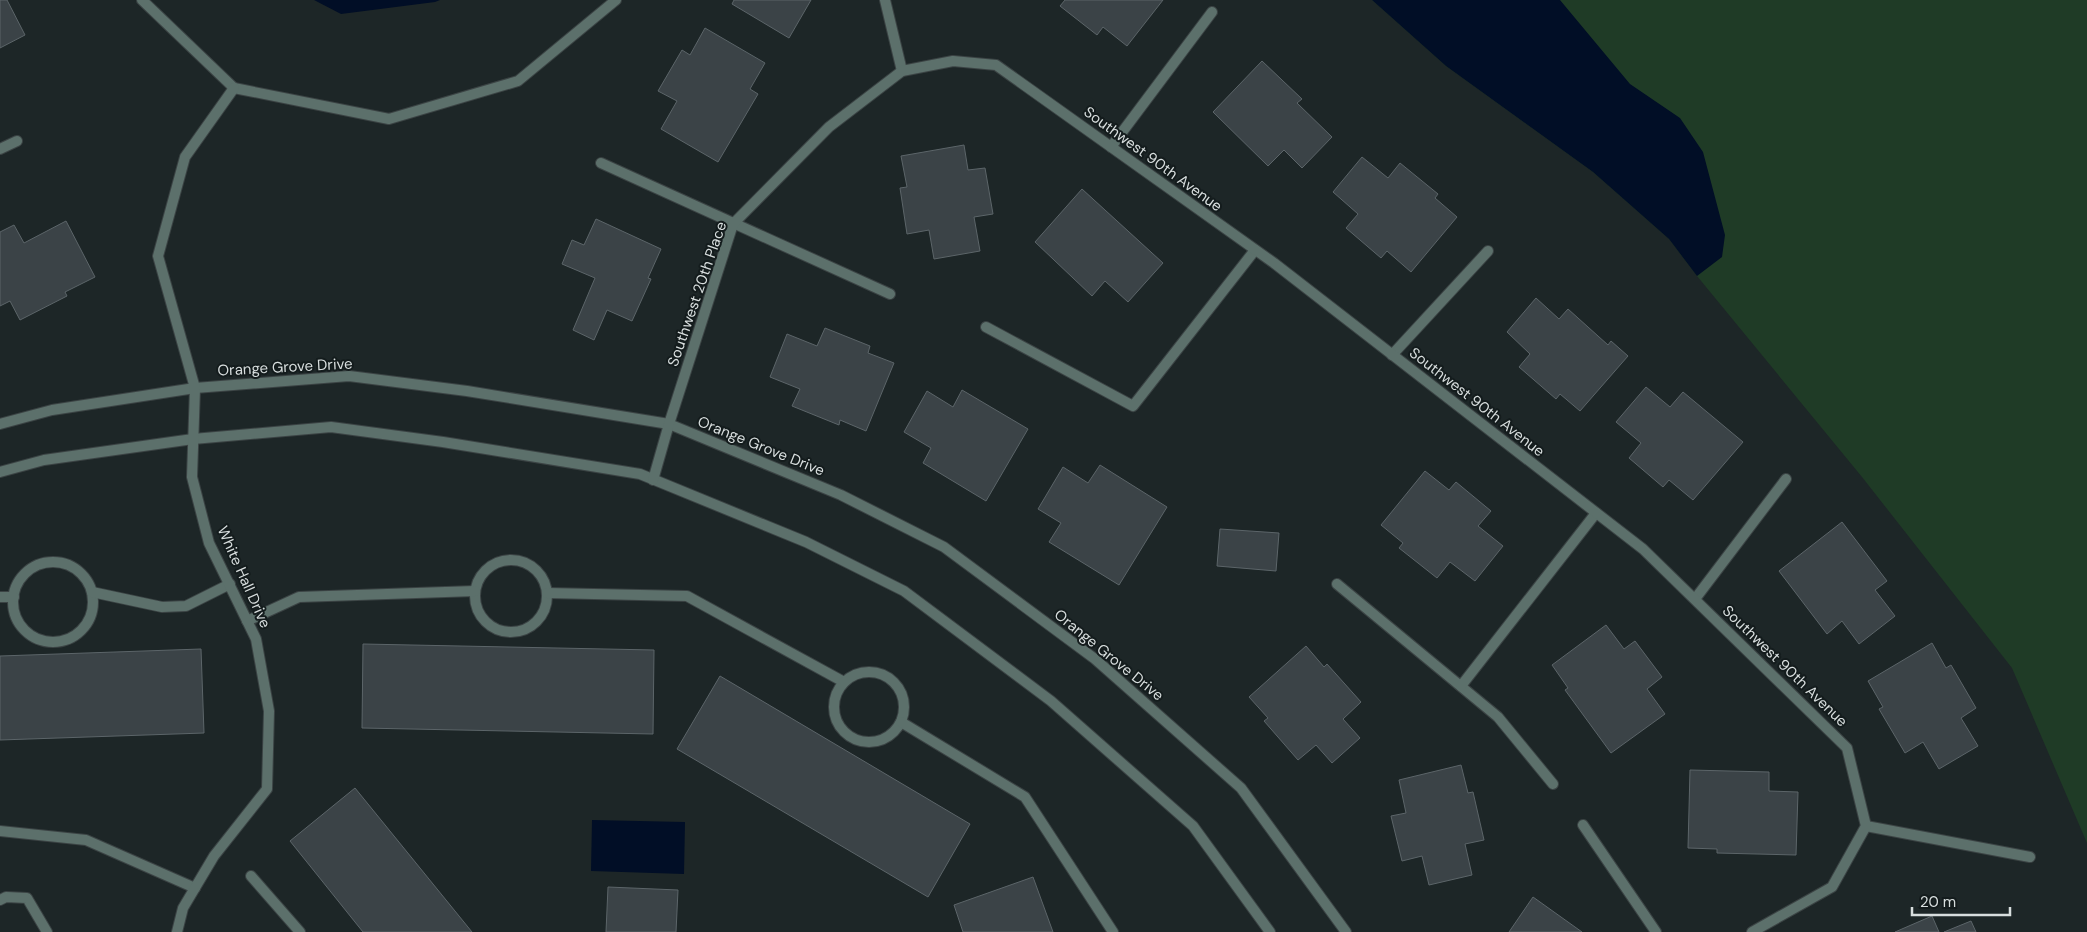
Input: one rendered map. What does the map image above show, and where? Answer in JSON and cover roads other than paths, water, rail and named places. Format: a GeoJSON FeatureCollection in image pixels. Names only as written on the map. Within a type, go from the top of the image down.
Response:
{"type":"FeatureCollection","features":[{"type":"Feature","properties":{"kind":"street"},"geometry":{"type":"LineString","coordinates":[[142,0],[234,88],[389,119],[518,81],[616,0]]}},
{"type":"Feature","properties":{"kind":"street"},"geometry":{"type":"LineString","coordinates":[[884,0],[902,71]]}},
{"type":"Feature","properties":{"kind":"street"},"geometry":{"type":"LineString","coordinates":[[1111,147],[1212,12]]}},
{"type":"Feature","properties":{"kind":"street","name":"Southwest 20th Place"},"geometry":{"type":"LineString","coordinates":[[653,480],[733,224],[829,127],[902,71],[953,60],[996,65]]}},
{"type":"Feature","properties":{"kind":"street","name":"Southwest 90th Avenue"},"geometry":{"type":"LineString","coordinates":[[996,65],[1255,250],[1643,549],[1847,748],[1866,826]]}},
{"type":"Feature","properties":{"kind":"street"},"geometry":{"type":"LineString","coordinates":[[195,388],[158,256],[185,157],[234,88]]}},
{"type":"Feature","properties":{"kind":"street"},"geometry":{"type":"LineString","coordinates":[[0,149],[17,140]]}},
{"type":"Feature","properties":{"kind":"street"},"geometry":{"type":"LineString","coordinates":[[601,163],[890,294]]}},
{"type":"Feature","properties":{"kind":"street"},"geometry":{"type":"LineString","coordinates":[[986,328],[1133,406],[1255,250]]}},
{"type":"Feature","properties":{"kind":"street"},"geometry":{"type":"LineString","coordinates":[[1392,355],[1488,251]]}},
{"type":"Feature","properties":{"kind":"street","name":"Orange Grove Drive"},"geometry":{"type":"LineString","coordinates":[[0,424],[52,410],[195,388],[349,376],[467,391],[669,424],[841,495],[944,547],[1087,653],[1241,788],[1346,932]]}},
{"type":"Feature","properties":{"kind":"street","name":"White Hall Drive"},"geometry":{"type":"LineString","coordinates":[[177,932],[183,908],[214,856],[267,789],[269,711],[256,639],[209,543],[192,478],[195,388]]}},
{"type":"Feature","properties":{"kind":"street"},"geometry":{"type":"LineString","coordinates":[[0,472],[44,460],[193,439],[331,427],[443,442],[640,474],[806,542],[904,591],[1051,701],[1193,826],[1270,932]]}},
{"type":"Feature","properties":{"kind":"street"},"geometry":{"type":"LineString","coordinates":[[1695,599],[1786,479]]}},
{"type":"Feature","properties":{"kind":"street"},"geometry":{"type":"LineString","coordinates":[[1461,686],[1596,513]]}},
{"type":"Feature","properties":{"kind":"street"},"geometry":{"type":"LineString","coordinates":[[506,560],[518,560],[538,572],[544,582],[547,593],[546,606],[541,616],[533,625],[510,633],[498,630],[487,624],[480,615],[475,603],[475,591],[478,580],[485,570],[495,563],[506,560]]}},
{"type":"Feature","properties":{"kind":"street"},"geometry":{"type":"LineString","coordinates":[[51,561],[65,563],[77,569],[86,580],[92,592],[93,605],[90,618],[83,628],[74,636],[56,641],[37,638],[26,631],[14,609],[14,597],[18,584],[26,572],[38,565],[51,561]]}},
{"type":"Feature","properties":{"kind":"street"},"geometry":{"type":"LineString","coordinates":[[92,592],[162,607],[186,606],[230,584]]}},
{"type":"Feature","properties":{"kind":"street"},"geometry":{"type":"LineString","coordinates":[[1338,584],[1498,717],[1553,784]]}},
{"type":"Feature","properties":{"kind":"street"},"geometry":{"type":"LineString","coordinates":[[247,622],[299,597],[475,591]]}},
{"type":"Feature","properties":{"kind":"street"},"geometry":{"type":"LineString","coordinates":[[547,593],[687,596],[844,682]]}},
{"type":"Feature","properties":{"kind":"street"},"geometry":{"type":"LineString","coordinates":[[0,597],[14,597]]}},
{"type":"Feature","properties":{"kind":"street"},"geometry":{"type":"LineString","coordinates":[[866,672],[878,673],[889,678],[898,686],[903,698],[904,710],[901,722],[895,732],[876,742],[864,742],[853,739],[844,733],[837,724],[834,702],[844,682],[854,675],[866,672]]}},
{"type":"Feature","properties":{"kind":"street"},"geometry":{"type":"LineString","coordinates":[[901,722],[1025,797],[1113,932]]}},
{"type":"Feature","properties":{"kind":"street"},"geometry":{"type":"LineString","coordinates":[[1583,825],[1656,932]]}},
{"type":"Feature","properties":{"kind":"street"},"geometry":{"type":"LineString","coordinates":[[1752,932],[1832,887],[1866,826],[2030,857]]}},
{"type":"Feature","properties":{"kind":"street"},"geometry":{"type":"LineString","coordinates":[[0,831],[86,840],[195,888]]}},
{"type":"Feature","properties":{"kind":"street"},"geometry":{"type":"LineString","coordinates":[[251,876],[300,932]]}},
{"type":"Feature","properties":{"kind":"street"},"geometry":{"type":"LineString","coordinates":[[0,900],[6,897],[27,898],[47,932]]}},
{"type":"Feature","properties":{"kind":"water"},"geometry":{"type":"Polygon","coordinates":[[[314,0],[440,0],[341,14],[314,0]]]}},
{"type":"Feature","properties":{"kind":"water"},"geometry":{"type":"Polygon","coordinates":[[[1372,0],[1560,0],[1630,84],[1680,118],[1703,152],[1725,235],[1722,257],[1697,276],[1669,239],[1593,172],[1446,66],[1372,0]]]}},
{"type":"Feature","properties":{"kind":"water"},"geometry":{"type":"Polygon","coordinates":[[[592,820],[685,822],[684,874],[591,871],[592,820]]]}}]}
